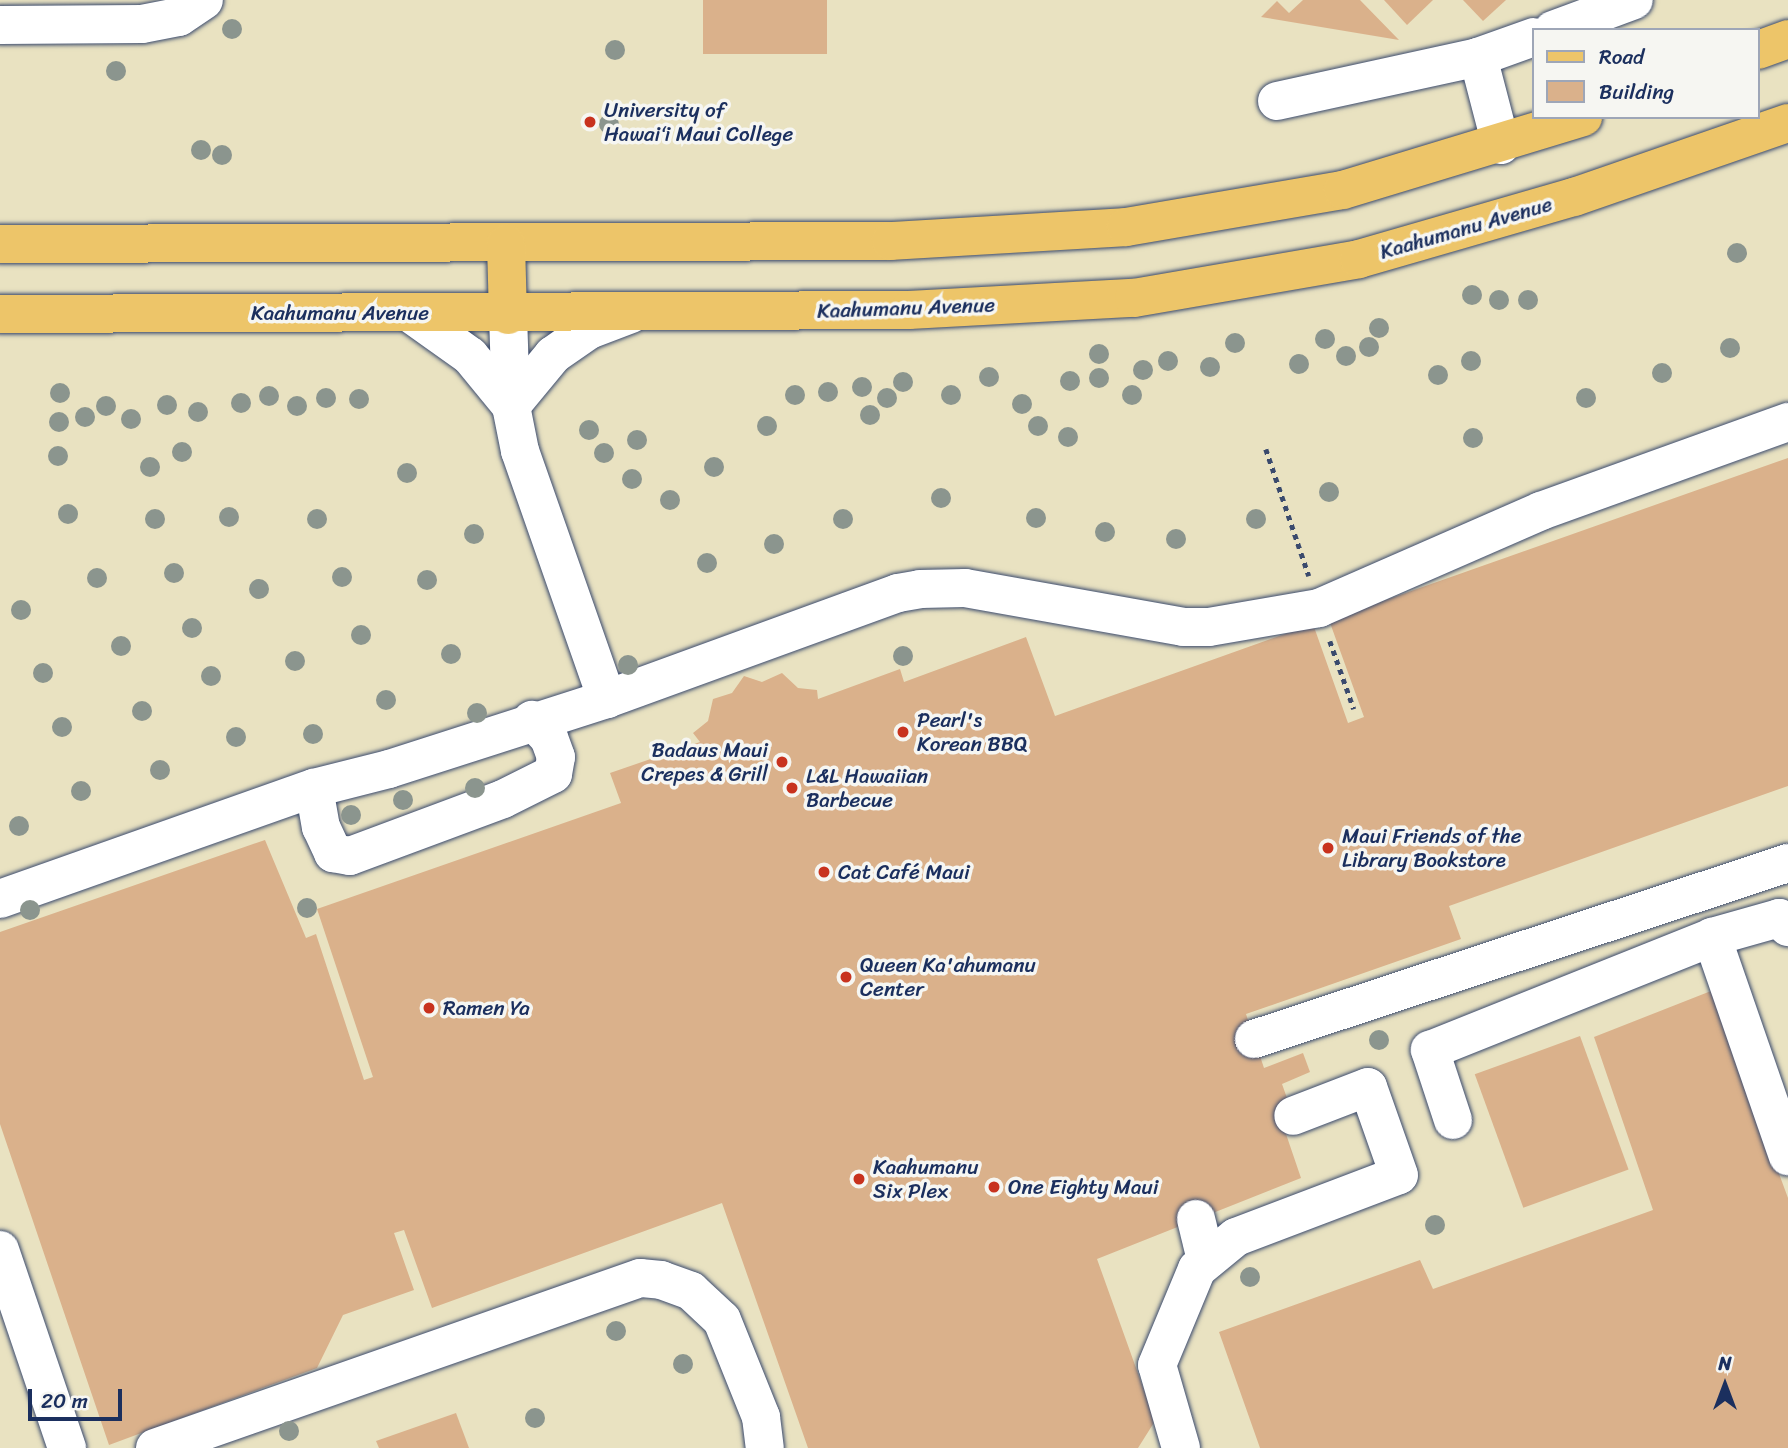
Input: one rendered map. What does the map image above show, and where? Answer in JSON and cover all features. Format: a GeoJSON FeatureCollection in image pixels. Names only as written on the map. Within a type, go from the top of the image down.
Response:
{"type":"FeatureCollection","features":[{"type":"Feature","properties":{"kind":"main road"},"geometry":{"type":"LineString","coordinates":[[0,244],[891,241],[1126,227],[1343,190],[1501,145],[1577,119]]}},
{"type":"Feature","properties":{"kind":"main road","name":"Kaahumanu Avenue"},"geometry":{"type":"LineString","coordinates":[[0,314],[631,314],[909,310],[1135,298],[1359,259],[1574,197],[1788,122]]}},
{"type":"Feature","properties":{"kind":"main road"},"geometry":{"type":"LineString","coordinates":[[506,244],[508,315]]}},
{"type":"Feature","properties":{"kind":"lane"},"geometry":{"type":"LineString","coordinates":[[1558,28],[1634,0]]}},
{"type":"Feature","properties":{"kind":"lane"},"geometry":{"type":"LineString","coordinates":[[0,25],[142,23],[187,6]]}},
{"type":"Feature","properties":{"kind":"lane"},"geometry":{"type":"LineString","coordinates":[[1277,101],[1478,57],[1532,38]]}},
{"type":"Feature","properties":{"kind":"lane"},"geometry":{"type":"LineString","coordinates":[[1478,57],[1501,145]]}},
{"type":"Feature","properties":{"kind":"lane"},"geometry":{"type":"LineString","coordinates":[[411,314],[470,356],[511,406]]}},
{"type":"Feature","properties":{"kind":"lane"},"geometry":{"type":"LineString","coordinates":[[511,406],[553,355],[589,330],[631,314]]}},
{"type":"Feature","properties":{"kind":"lane"},"geometry":{"type":"LineString","coordinates":[[508,315],[511,406],[520,451],[607,699]]}},
{"type":"Feature","properties":{"kind":"lane"},"geometry":{"type":"LineString","coordinates":[[0,899],[314,788],[389,769],[532,720],[607,699],[898,593],[920,589],[965,588],[1183,627],[1209,627],[1319,608],[1541,511],[1788,422]]}},
{"type":"Feature","properties":{"kind":"lane"},"geometry":{"type":"LineString","coordinates":[[314,788],[321,827],[333,853],[350,856],[503,799],[553,774],[556,757],[549,738],[532,720]]}},
{"type":"Feature","properties":{"kind":"lane"},"geometry":{"type":"LineString","coordinates":[[1254,1039],[1788,863]]}},
{"type":"Feature","properties":{"kind":"lane"},"geometry":{"type":"LineString","coordinates":[[1453,1120],[1430,1050],[1712,937],[1779,918],[1788,927]]}},
{"type":"Feature","properties":{"kind":"lane"},"geometry":{"type":"LineString","coordinates":[[1712,937],[1788,1156]]}},
{"type":"Feature","properties":{"kind":"lane"},"geometry":{"type":"LineString","coordinates":[[1181,1448],[1157,1365],[1182,1301],[1206,1260],[1236,1237],[1399,1175],[1368,1087],[1293,1116]]}},
{"type":"Feature","properties":{"kind":"lane"},"geometry":{"type":"LineString","coordinates":[[1196,1219],[1206,1260]]}},
{"type":"Feature","properties":{"kind":"lane"},"geometry":{"type":"LineString","coordinates":[[0,1250],[67,1448]]}},
{"type":"Feature","properties":{"kind":"lane"},"geometry":{"type":"LineString","coordinates":[[155,1448],[619,1282],[650,1279],[691,1291],[722,1320],[761,1417],[765,1448]]}},
{"type":"Feature","properties":{"kind":"building"},"geometry":{"type":"Polygon","coordinates":[[[703,0],[827,0],[827,54],[703,54],[703,0]]]}},
{"type":"Feature","properties":{"kind":"building"},"geometry":{"type":"Polygon","coordinates":[[[1303,0],[1360,0],[1399,40],[1261,17],[1277,1],[1289,13],[1303,0]]]}},
{"type":"Feature","properties":{"kind":"building"},"geometry":{"type":"Polygon","coordinates":[[[1384,0],[1433,0],[1407,25],[1384,0]]]}},
{"type":"Feature","properties":{"kind":"building"},"geometry":{"type":"Polygon","coordinates":[[[1463,0],[1506,0],[1483,21],[1463,0]]]}},
{"type":"Feature","properties":{"kind":"building","name":"Queen Ka'ahumanu Center"},"geometry":{"type":"Polygon","coordinates":[[[1788,458],[1788,786],[1449,906],[1461,939],[1246,1014],[1264,1068],[1303,1053],[1310,1072],[1282,1084],[1298,1129],[1286,1134],[1301,1178],[1097,1259],[1155,1421],[1138,1448],[808,1448],[722,1203],[432,1308],[404,1230],[394,1233],[414,1290],[343,1315],[317,1368],[109,1445],[0,1124],[0,932],[265,840],[306,938],[316,934],[364,1080],[373,1077],[317,909],[621,803],[610,773],[700,742],[693,733],[708,721],[713,699],[732,693],[744,676],[762,682],[782,673],[798,688],[817,690],[818,699],[900,669],[904,682],[1026,637],[1055,716],[1313,624],[1348,723],[1364,717],[1329,620],[1788,458]]]}},
{"type":"Feature","properties":{"kind":"building"},"geometry":{"type":"Polygon","coordinates":[[[1711,991],[1788,1198],[1788,1448],[1260,1448],[1219,1332],[1420,1260],[1433,1289],[1653,1210],[1594,1037],[1711,991]]]}},
{"type":"Feature","properties":{"kind":"building"},"geometry":{"type":"Polygon","coordinates":[[[1580,1036],[1629,1169],[1523,1208],[1475,1074],[1580,1036]]]}},
{"type":"Feature","properties":{"kind":"building"},"geometry":{"type":"Polygon","coordinates":[[[456,1413],[469,1448],[379,1448],[376,1441],[456,1413]]]}},
{"type":"Feature","properties":{"kind":"place","name":"University of Hawai‘i Maui College"},"geometry":{"type":"Point","coordinates":[590,122]}},
{"type":"Feature","properties":{"kind":"place","name":"Pearl's Korean BBQ"},"geometry":{"type":"Point","coordinates":[903,732]}},
{"type":"Feature","properties":{"kind":"place","name":"Badaus Maui Crepes & Grill"},"geometry":{"type":"Point","coordinates":[782,762]}},
{"type":"Feature","properties":{"kind":"place","name":"L&L Hawaiian Barbecue"},"geometry":{"type":"Point","coordinates":[792,788]}},
{"type":"Feature","properties":{"kind":"place","name":"Maui Friends of the Library Bookstore"},"geometry":{"type":"Point","coordinates":[1328,848]}},
{"type":"Feature","properties":{"kind":"place","name":"Cat Café Maui"},"geometry":{"type":"Point","coordinates":[824,872]}},
{"type":"Feature","properties":{"kind":"place","name":"Queen Ka'ahumanu Center"},"geometry":{"type":"Point","coordinates":[846,977]}},
{"type":"Feature","properties":{"kind":"place","name":"Ramen Ya"},"geometry":{"type":"Point","coordinates":[429,1008]}},
{"type":"Feature","properties":{"kind":"place","name":"Kaahumanu Six Plex"},"geometry":{"type":"Point","coordinates":[859,1179]}},
{"type":"Feature","properties":{"kind":"place","name":"One Eighty Maui"},"geometry":{"type":"Point","coordinates":[994,1187]}}]}
